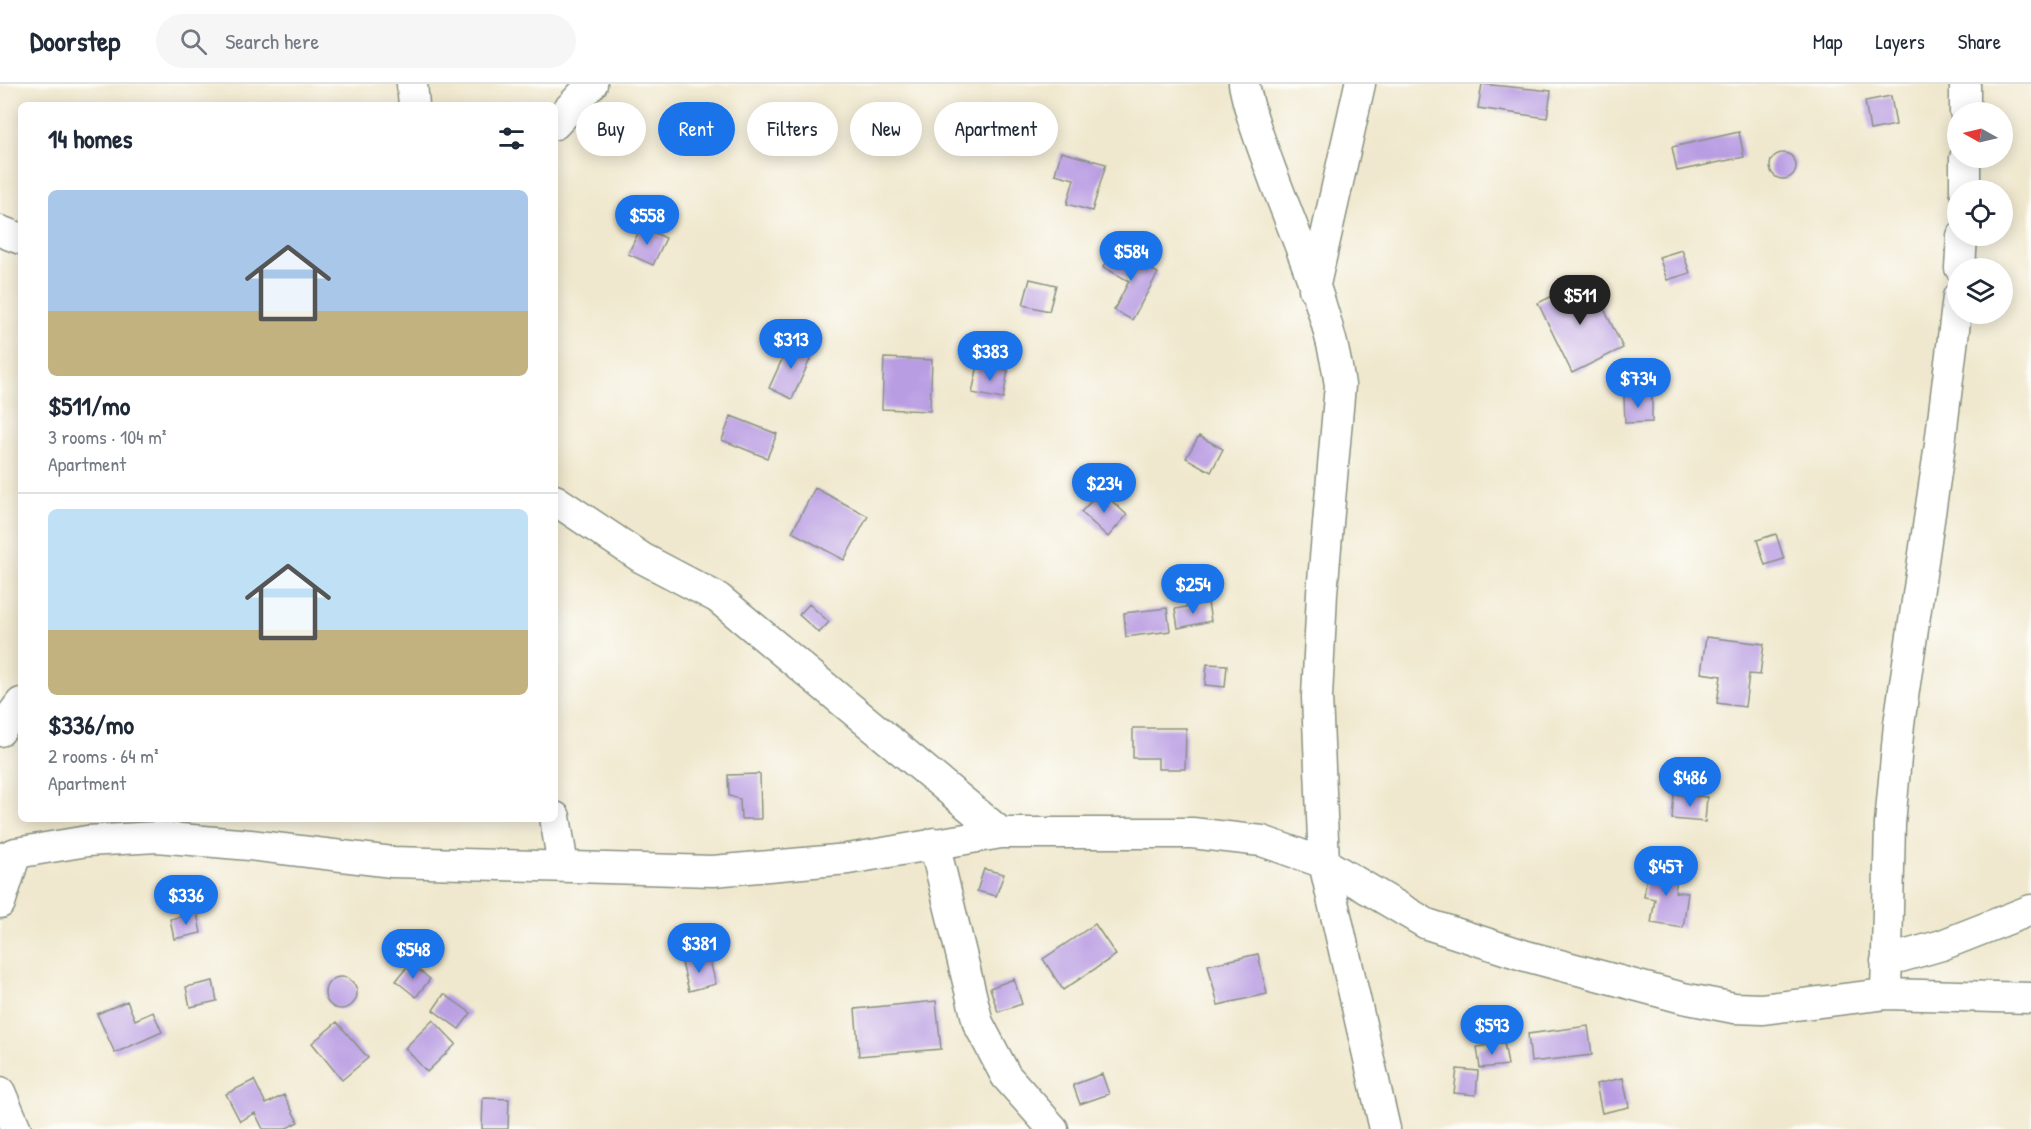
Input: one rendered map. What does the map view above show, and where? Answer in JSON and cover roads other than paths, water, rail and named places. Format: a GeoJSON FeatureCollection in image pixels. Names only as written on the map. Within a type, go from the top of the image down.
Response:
{"type":"FeatureCollection","features":[{"type":"Feature","properties":{"kind":"street"},"geometry":{"type":"LineString","coordinates":[[412,84],[414,102]]}},
{"type":"Feature","properties":{"kind":"street"},"geometry":{"type":"LineString","coordinates":[[558,121],[592,84]]}},
{"type":"Feature","properties":{"kind":"street"},"geometry":{"type":"LineString","coordinates":[[1244,84],[1260,139],[1336,354],[1340,385],[1322,593],[1317,697],[1324,863],[1385,1129]]}},
{"type":"Feature","properties":{"kind":"street"},"geometry":{"type":"LineString","coordinates":[[1314,289],[1360,84]]}},
{"type":"Feature","properties":{"kind":"street"},"geometry":{"type":"LineString","coordinates":[[1965,84],[1965,102]]}},
{"type":"Feature","properties":{"kind":"street"},"geometry":{"type":"LineString","coordinates":[[0,231],[18,238]]}},
{"type":"Feature","properties":{"kind":"street"},"geometry":{"type":"LineString","coordinates":[[1886,993],[1890,824],[1899,724],[1939,452],[1955,324]]}},
{"type":"Feature","properties":{"kind":"street"},"geometry":{"type":"LineString","coordinates":[[558,502],[642,558],[718,598],[1001,833]]}},
{"type":"Feature","properties":{"kind":"street"},"geometry":{"type":"LineString","coordinates":[[0,731],[18,707]]}},
{"type":"Feature","properties":{"kind":"street"},"geometry":{"type":"LineString","coordinates":[[556,822],[563,866]]}},
{"type":"Feature","properties":{"kind":"street"},"geometry":{"type":"LineString","coordinates":[[0,903],[8,856],[87,841],[157,837],[250,845],[392,862],[712,871],[848,859],[1001,833],[1192,833],[1262,841],[1324,863],[1427,924],[1526,956],[1683,998],[1734,1008],[1762,1009],[1886,993],[2031,998]]}},
{"type":"Feature","properties":{"kind":"street"},"geometry":{"type":"LineString","coordinates":[[934,843],[978,1023],[1006,1076],[1053,1129]]}},
{"type":"Feature","properties":{"kind":"street"},"geometry":{"type":"LineString","coordinates":[[1886,961],[1918,954],[2031,910]]}},
{"type":"Feature","properties":{"kind":"street"},"geometry":{"type":"LineString","coordinates":[[0,1092],[16,1129]]}}]}
